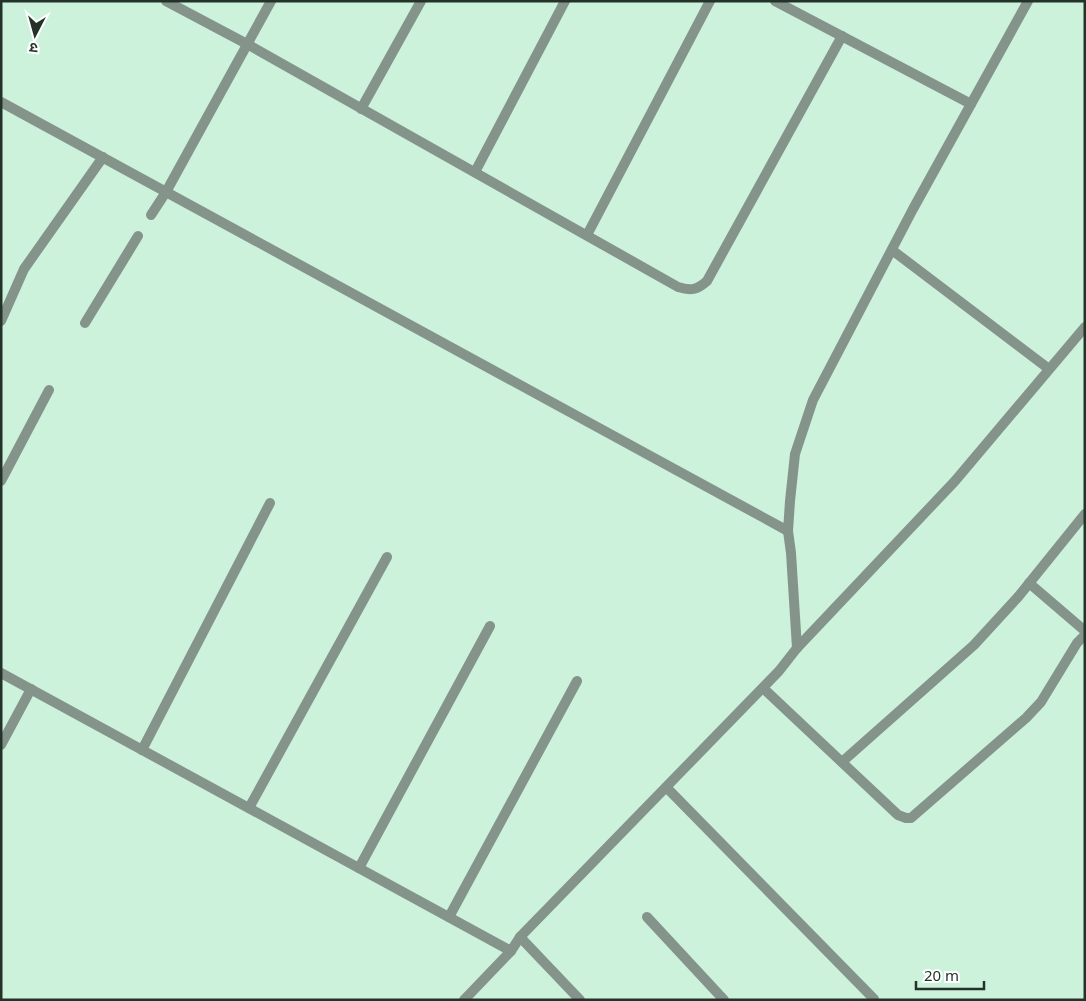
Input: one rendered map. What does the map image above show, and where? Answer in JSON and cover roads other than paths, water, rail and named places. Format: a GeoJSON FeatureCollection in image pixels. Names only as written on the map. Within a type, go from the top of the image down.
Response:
{"type":"FeatureCollection","features":[{"type":"Feature","properties":{"kind":"street"},"geometry":{"type":"LineString","coordinates":[[166,1],[247,44],[678,287],[688,290],[698,288],[707,281],[842,36]]}},
{"type":"Feature","properties":{"kind":"street"},"geometry":{"type":"LineString","coordinates":[[151,215],[166,192],[271,1]]}},
{"type":"Feature","properties":{"kind":"street"},"geometry":{"type":"LineString","coordinates":[[361,108],[421,1]]}},
{"type":"Feature","properties":{"kind":"street"},"geometry":{"type":"LineString","coordinates":[[475,172],[565,1]]}},
{"type":"Feature","properties":{"kind":"street"},"geometry":{"type":"LineString","coordinates":[[587,236],[710,1]]}},
{"type":"Feature","properties":{"kind":"street"},"geometry":{"type":"LineString","coordinates":[[775,1],[971,104]]}},
{"type":"Feature","properties":{"kind":"street"},"geometry":{"type":"LineString","coordinates":[[797,648],[788,532],[795,454],[813,400],[892,250],[1028,1]]}},
{"type":"Feature","properties":{"kind":"street"},"geometry":{"type":"LineString","coordinates":[[1,102],[788,532]]}},
{"type":"Feature","properties":{"kind":"street"},"geometry":{"type":"LineString","coordinates":[[1,321],[24,269],[103,157]]}},
{"type":"Feature","properties":{"kind":"street"},"geometry":{"type":"LineString","coordinates":[[85,323],[138,236]]}},
{"type":"Feature","properties":{"kind":"street"},"geometry":{"type":"LineString","coordinates":[[892,250],[1049,370]]}},
{"type":"Feature","properties":{"kind":"street"},"geometry":{"type":"LineString","coordinates":[[464,1000],[510,951],[520,937],[779,671],[797,648],[955,480],[1085,327]]}},
{"type":"Feature","properties":{"kind":"street"},"geometry":{"type":"LineString","coordinates":[[1,481],[49,390]]}},
{"type":"Feature","properties":{"kind":"street"},"geometry":{"type":"LineString","coordinates":[[142,750],[270,503]]}},
{"type":"Feature","properties":{"kind":"street"},"geometry":{"type":"LineString","coordinates":[[842,762],[974,645],[1029,583],[1085,514]]}},
{"type":"Feature","properties":{"kind":"street"},"geometry":{"type":"LineString","coordinates":[[249,808],[387,557]]}},
{"type":"Feature","properties":{"kind":"street"},"geometry":{"type":"LineString","coordinates":[[763,688],[898,815],[911,818],[1041,702],[1085,633],[1029,583]]}},
{"type":"Feature","properties":{"kind":"street"},"geometry":{"type":"LineString","coordinates":[[359,868],[490,626]]}},
{"type":"Feature","properties":{"kind":"street"},"geometry":{"type":"LineString","coordinates":[[1,673],[510,951]]}},
{"type":"Feature","properties":{"kind":"street"},"geometry":{"type":"LineString","coordinates":[[449,917],[577,681]]}},
{"type":"Feature","properties":{"kind":"street"},"geometry":{"type":"LineString","coordinates":[[1,745],[31,689]]}},
{"type":"Feature","properties":{"kind":"street"},"geometry":{"type":"LineString","coordinates":[[667,788],[874,999]]}},
{"type":"Feature","properties":{"kind":"street"},"geometry":{"type":"LineString","coordinates":[[647,917],[724,1000]]}},
{"type":"Feature","properties":{"kind":"street"},"geometry":{"type":"LineString","coordinates":[[520,937],[579,1000]]}}]}
